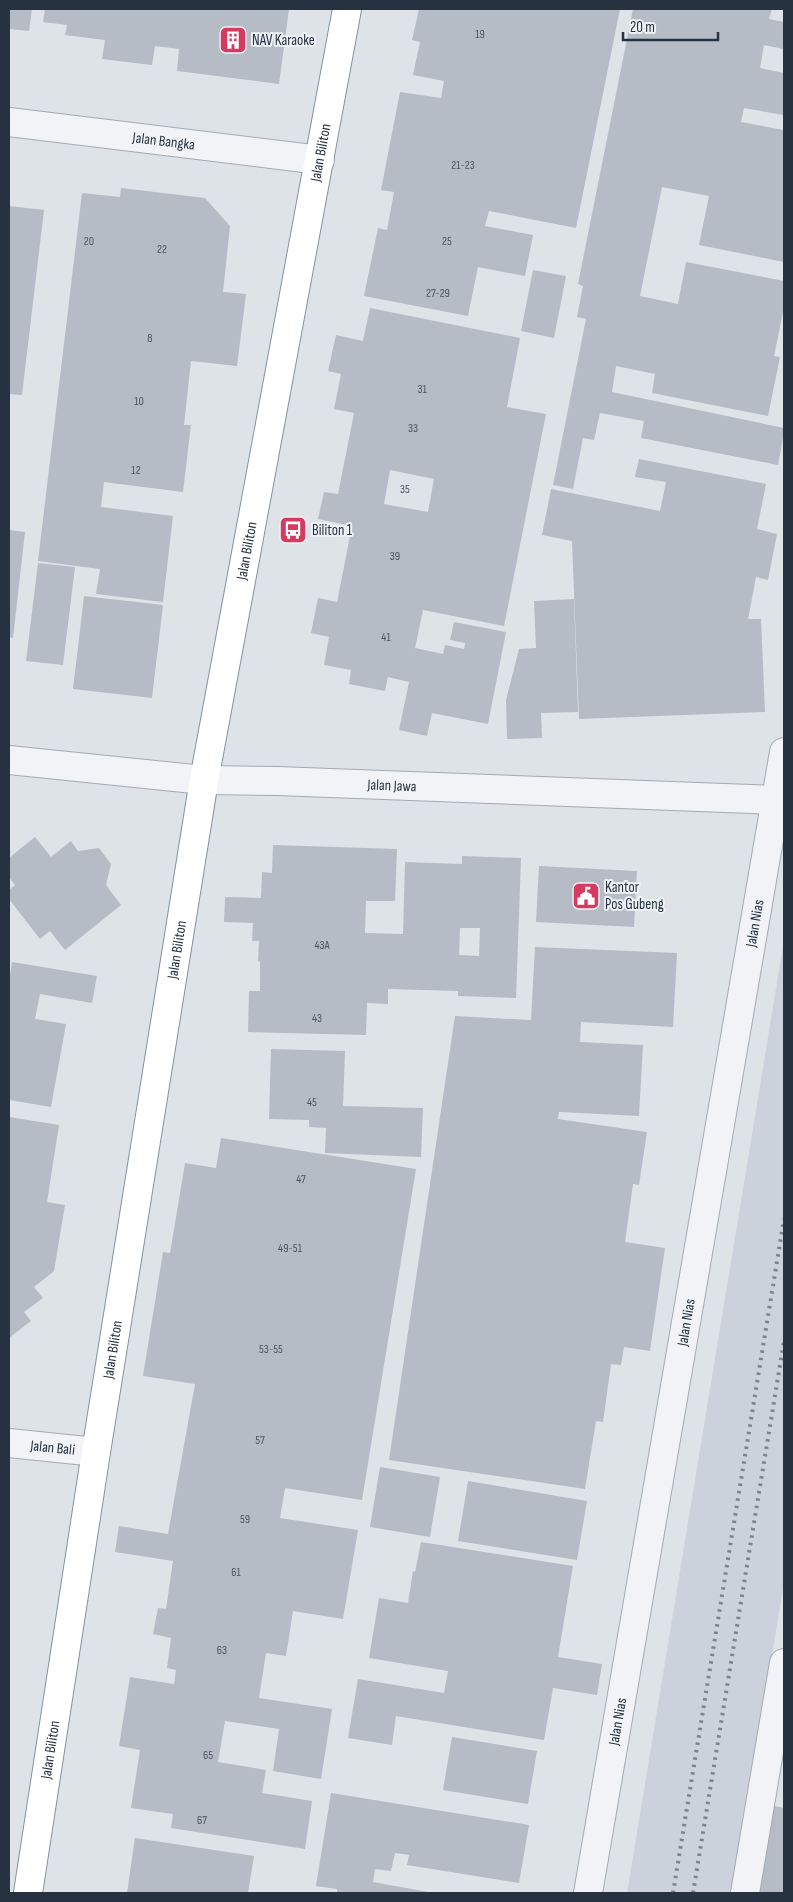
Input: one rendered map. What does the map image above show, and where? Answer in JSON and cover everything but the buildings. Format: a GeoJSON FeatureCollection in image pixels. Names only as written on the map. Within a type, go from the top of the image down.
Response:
{"type":"FeatureCollection","features":[{"type":"Feature","properties":{"kind":"highway","name":"Jalan Biliton"},"geometry":{"type":"LineString","coordinates":[[28,1893],[96,1452],[204,780],[347,9]]}},
{"type":"Feature","properties":{"kind":"street","name":"Jalan Bangka"},"geometry":{"type":"LineString","coordinates":[[9,122],[320,160]]}},
{"type":"Feature","properties":{"kind":"street","name":"Jalan Nias"},"geometry":{"type":"LineString","coordinates":[[588,1893],[784,752]]}},
{"type":"Feature","properties":{"kind":"street","name":"Jalan Jawa"},"geometry":{"type":"LineString","coordinates":[[9,760],[204,780],[277,781],[777,800]]}},
{"type":"Feature","properties":{"kind":"street","name":"Jalan Bali"},"geometry":{"type":"LineString","coordinates":[[9,1444],[96,1452]]}},
{"type":"Feature","properties":{"kind":"street"},"geometry":{"type":"LineString","coordinates":[[745,1893],[784,1663]]}},
{"type":"Feature","properties":{"kind":"shaded area"},"geometry":{"type":"Polygon","coordinates":[[[784,940],[784,1582],[733,1893],[627,1893],[784,940]]]}},
{"type":"Feature","properties":{"kind":"railway"},"geometry":{"type":"LineString","coordinates":[[673,1893],[784,1219]]}},
{"type":"Feature","properties":{"kind":"railway"},"geometry":{"type":"LineString","coordinates":[[693,1893],[784,1341]]}},
{"type":"Feature","properties":{"kind":"place","name":"NAV Karaoke"},"geometry":{"type":"Point","coordinates":[233,40]}},
{"type":"Feature","properties":{"kind":"place","name":"Biliton 1"},"geometry":{"type":"Point","coordinates":[293,530]}},
{"type":"Feature","properties":{"kind":"place","name":"Kantor Pos Gubeng"},"geometry":{"type":"Point","coordinates":[586,896]}}]}
